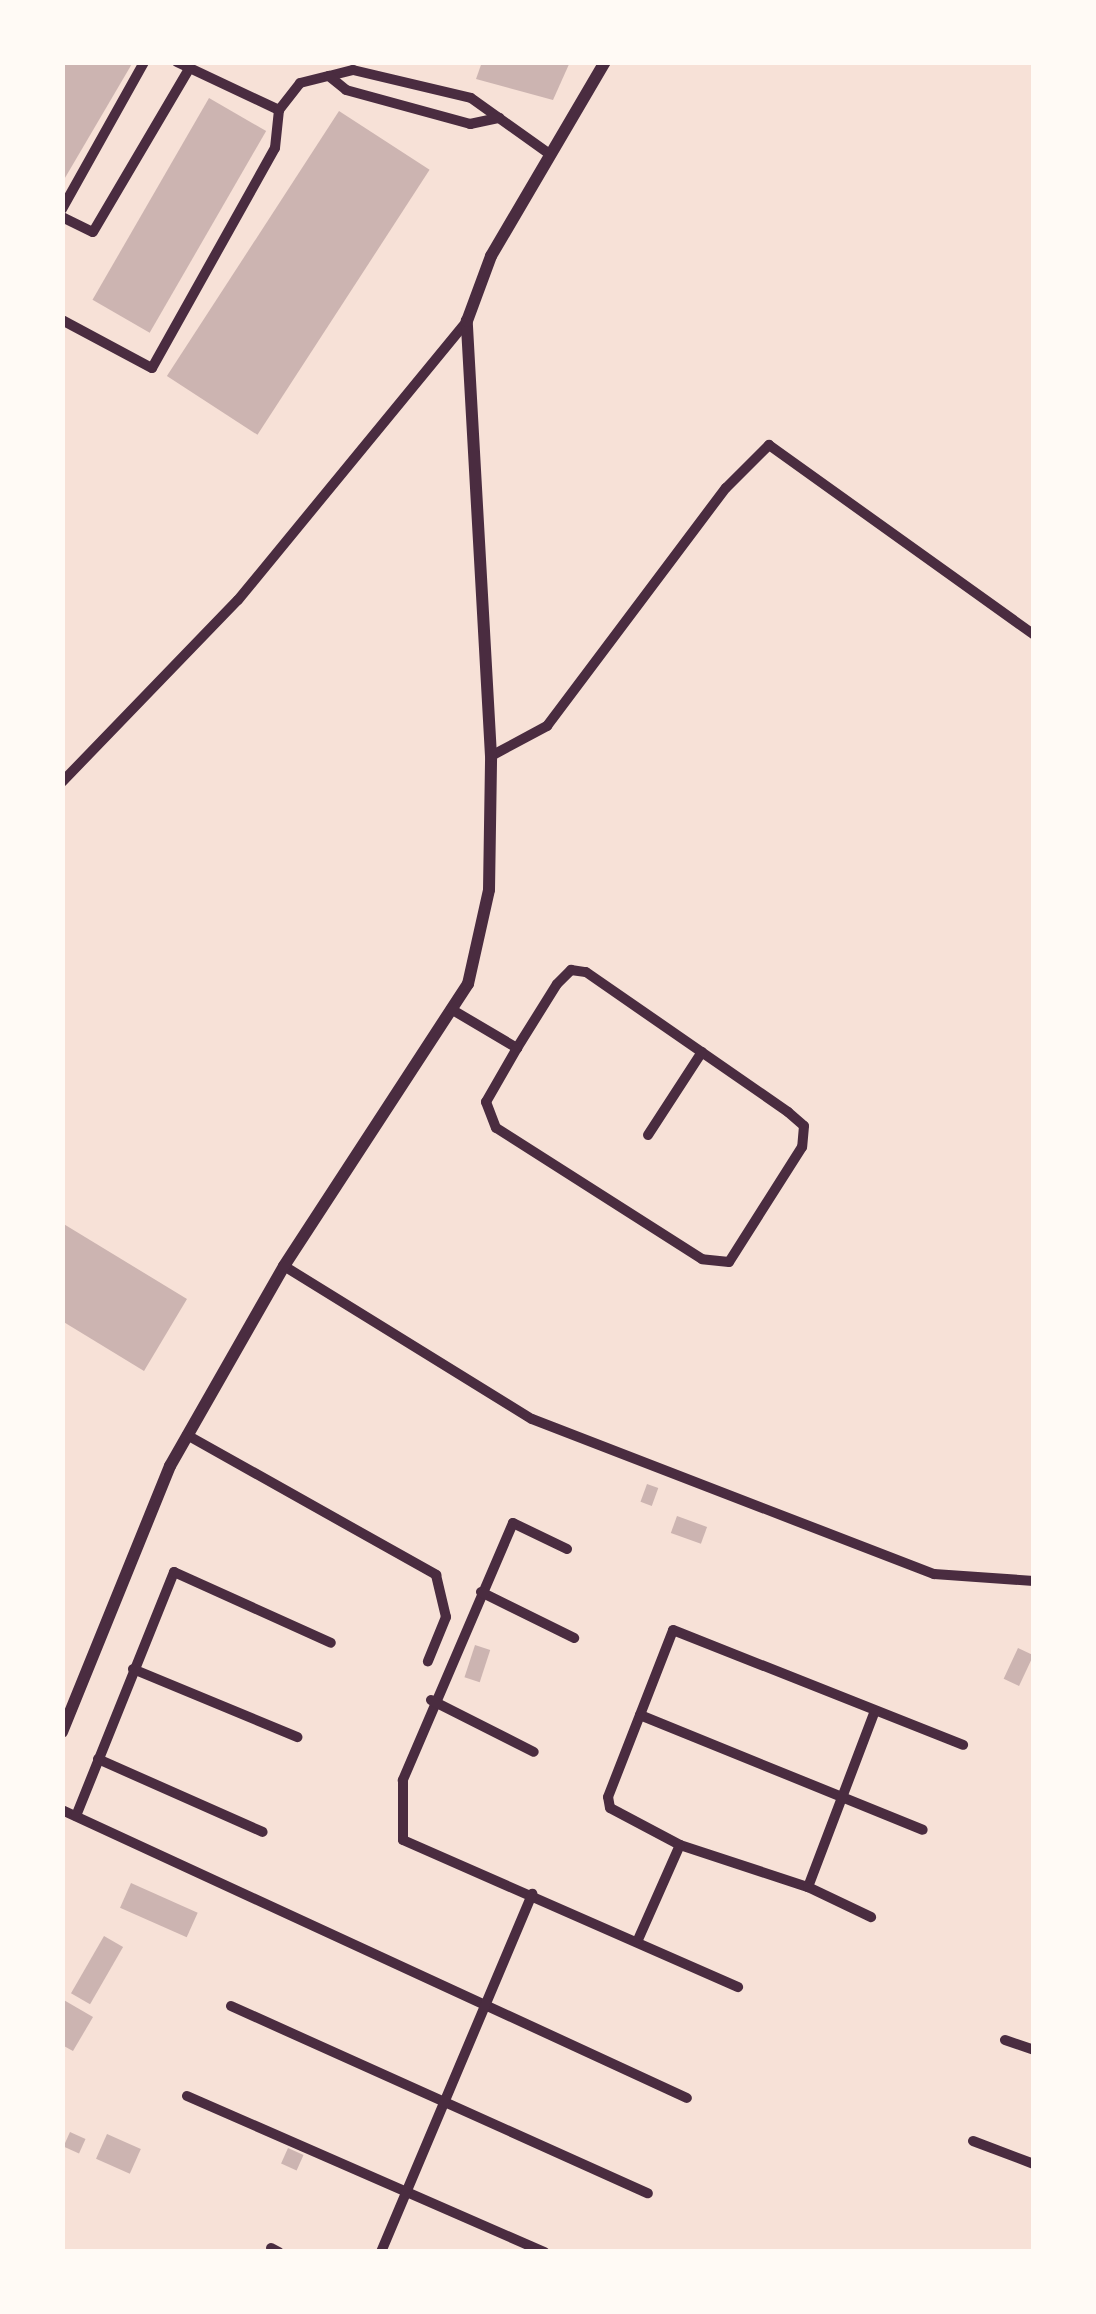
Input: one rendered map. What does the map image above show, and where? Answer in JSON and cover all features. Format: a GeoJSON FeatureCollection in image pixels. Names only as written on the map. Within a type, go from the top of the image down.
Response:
{"type":"FeatureCollection","features":[{"type":"Feature","properties":{"kind":"street"},"geometry":{"type":"LineString","coordinates":[[144,62],[62,213],[93,232],[189,69]]}},
{"type":"Feature","properties":{"kind":"street"},"geometry":{"type":"LineString","coordinates":[[178,62],[279,110]]}},
{"type":"Feature","properties":{"kind":"street"},"geometry":{"type":"LineString","coordinates":[[62,782],[238,600],[467,321],[491,256],[605,62]]}},
{"type":"Feature","properties":{"kind":"street"},"geometry":{"type":"LineString","coordinates":[[62,320],[152,368],[275,148],[279,110],[300,83],[353,70],[470,98],[550,154]]}},
{"type":"Feature","properties":{"kind":"street"},"geometry":{"type":"LineString","coordinates":[[330,76],[346,90],[470,124],[499,118]]}},
{"type":"Feature","properties":{"kind":"street"},"geometry":{"type":"LineString","coordinates":[[62,1732],[187,1435],[284,1266],[452,1009],[482,937],[491,756],[467,321]]}},
{"type":"Feature","properties":{"kind":"street"},"geometry":{"type":"LineString","coordinates":[[491,756],[548,726],[726,488],[769,445],[1034,636]]}},
{"type":"Feature","properties":{"kind":"street"},"geometry":{"type":"LineString","coordinates":[[571,970],[702,1052],[804,1126],[802,1147],[740,1246],[715,1266],[487,1118],[517,1048],[571,970]]}},
{"type":"Feature","properties":{"kind":"street"},"geometry":{"type":"LineString","coordinates":[[452,1009],[517,1048]]}},
{"type":"Feature","properties":{"kind":"street"},"geometry":{"type":"LineString","coordinates":[[648,1135],[702,1052]]}},
{"type":"Feature","properties":{"kind":"street"},"geometry":{"type":"LineString","coordinates":[[284,1266],[532,1418],[934,1574],[1034,1581]]}},
{"type":"Feature","properties":{"kind":"street"},"geometry":{"type":"LineString","coordinates":[[187,1435],[436,1576],[446,1617],[428,1662]]}},
{"type":"Feature","properties":{"kind":"street"},"geometry":{"type":"LineString","coordinates":[[567,1549],[513,1523],[431,1700],[403,1780],[403,1840],[738,1987]]}},
{"type":"Feature","properties":{"kind":"street"},"geometry":{"type":"LineString","coordinates":[[76,1816],[174,1572],[331,1643]]}},
{"type":"Feature","properties":{"kind":"street"},"geometry":{"type":"LineString","coordinates":[[481,1592],[574,1638]]}},
{"type":"Feature","properties":{"kind":"street"},"geometry":{"type":"LineString","coordinates":[[871,1917],[808,1887],[680,1845],[610,1808],[673,1630],[963,1745]]}},
{"type":"Feature","properties":{"kind":"street"},"geometry":{"type":"LineString","coordinates":[[133,1668],[297,1737]]}},
{"type":"Feature","properties":{"kind":"street"},"geometry":{"type":"LineString","coordinates":[[431,1700],[534,1752]]}},
{"type":"Feature","properties":{"kind":"street"},"geometry":{"type":"LineString","coordinates":[[808,1887],[876,1711]]}},
{"type":"Feature","properties":{"kind":"street"},"geometry":{"type":"LineString","coordinates":[[640,1715],[924,1830]]}},
{"type":"Feature","properties":{"kind":"street"},"geometry":{"type":"LineString","coordinates":[[98,1760],[263,1832]]}},
{"type":"Feature","properties":{"kind":"street"},"geometry":{"type":"LineString","coordinates":[[62,1810],[482,2009],[688,2098]]}},
{"type":"Feature","properties":{"kind":"street"},"geometry":{"type":"LineString","coordinates":[[637,1942],[680,1845]]}},
{"type":"Feature","properties":{"kind":"street"},"geometry":{"type":"LineString","coordinates":[[381,2252],[532,1894]]}},
{"type":"Feature","properties":{"kind":"street"},"geometry":{"type":"LineString","coordinates":[[231,2006],[648,2193]]}},
{"type":"Feature","properties":{"kind":"street"},"geometry":{"type":"LineString","coordinates":[[1005,2040],[1034,2050]]}},
{"type":"Feature","properties":{"kind":"street"},"geometry":{"type":"LineString","coordinates":[[188,2096],[544,2252]]}},
{"type":"Feature","properties":{"kind":"street"},"geometry":{"type":"LineString","coordinates":[[973,2142],[1034,2164]]}},
{"type":"Feature","properties":{"kind":"building"},"geometry":{"type":"Polygon","coordinates":[[[62,62],[133,62],[62,183],[62,62]]]}},
{"type":"Feature","properties":{"kind":"building"},"geometry":{"type":"Polygon","coordinates":[[[482,62],[570,62],[553,100],[476,79],[482,62]]]}},
{"type":"Feature","properties":{"kind":"building"},"geometry":{"type":"Polygon","coordinates":[[[209,98],[266,131],[150,333],[93,300],[209,98]]]}},
{"type":"Feature","properties":{"kind":"building"},"geometry":{"type":"Polygon","coordinates":[[[339,111],[430,170],[257,435],[167,376],[339,111]]]}},
{"type":"Feature","properties":{"kind":"building"},"geometry":{"type":"Polygon","coordinates":[[[62,1223],[187,1299],[144,1371],[62,1321],[62,1223]]]}},
{"type":"Feature","properties":{"kind":"building"},"geometry":{"type":"Polygon","coordinates":[[[647,1484],[658,1488],[652,1506],[641,1502],[647,1484]]]}},
{"type":"Feature","properties":{"kind":"building"},"geometry":{"type":"Polygon","coordinates":[[[677,1516],[707,1527],[701,1544],[671,1533],[677,1516]]]}},
{"type":"Feature","properties":{"kind":"building"},"geometry":{"type":"Polygon","coordinates":[[[475,1645],[490,1650],[480,1682],[464,1677],[475,1645]]]}},
{"type":"Feature","properties":{"kind":"building"},"geometry":{"type":"Polygon","coordinates":[[[1018,1648],[1033,1655],[1019,1686],[1004,1679],[1018,1648]]]}},
{"type":"Feature","properties":{"kind":"building"},"geometry":{"type":"Polygon","coordinates":[[[131,1883],[198,1913],[187,1937],[120,1908],[131,1883]]]}},
{"type":"Feature","properties":{"kind":"building"},"geometry":{"type":"Polygon","coordinates":[[[104,1936],[123,1947],[90,2004],[71,1993],[104,1936]]]}},
{"type":"Feature","properties":{"kind":"building"},"geometry":{"type":"Polygon","coordinates":[[[62,1999],[93,2017],[73,2051],[62,2045],[62,1999]]]}},
{"type":"Feature","properties":{"kind":"building"},"geometry":{"type":"Polygon","coordinates":[[[70,2132],[86,2139],[79,2154],[63,2147],[70,2132]]]}},
{"type":"Feature","properties":{"kind":"building"},"geometry":{"type":"Polygon","coordinates":[[[107,2134],[141,2149],[130,2174],[96,2159],[107,2134]]]}},
{"type":"Feature","properties":{"kind":"building"},"geometry":{"type":"Polygon","coordinates":[[[288,2148],[304,2155],[297,2170],[281,2164],[288,2148]]]}}]}
